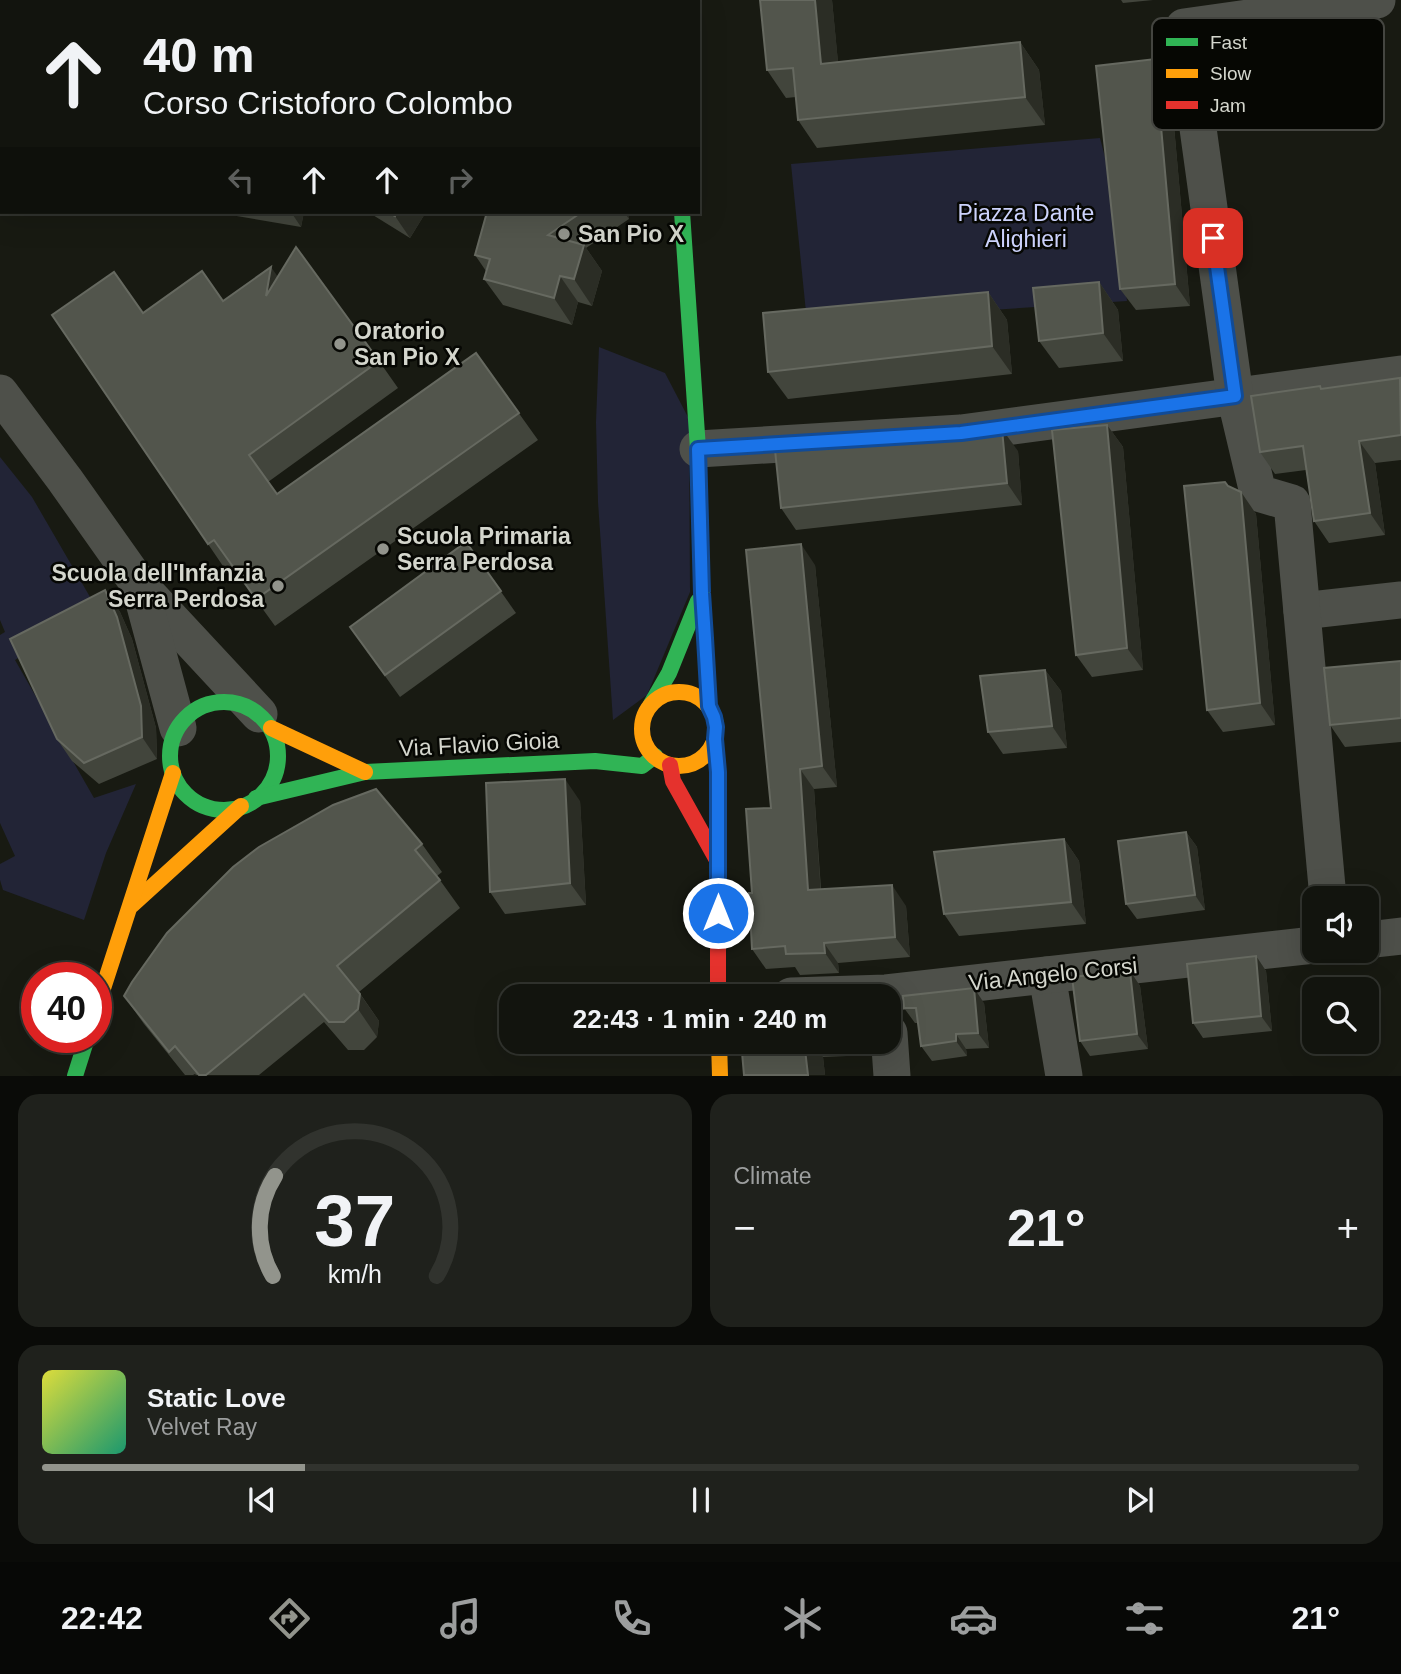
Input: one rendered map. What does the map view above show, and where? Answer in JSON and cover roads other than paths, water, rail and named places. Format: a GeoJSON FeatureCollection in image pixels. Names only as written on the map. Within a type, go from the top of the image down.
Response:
{"type":"FeatureCollection","features":[{"type":"Feature","properties":{"kind":"street"},"geometry":{"type":"LineString","coordinates":[[1248,18],[1377,0]]}},
{"type":"Feature","properties":{"kind":"street"},"geometry":{"type":"LineString","coordinates":[[1198,130],[1235,396],[1258,493],[1292,503],[1327,886]]}},
{"type":"Feature","properties":{"kind":"street"},"geometry":{"type":"LineString","coordinates":[[682,214],[698,449],[702,593],[709,706]]}},
{"type":"Feature","properties":{"kind":"street"},"geometry":{"type":"LineString","coordinates":[[698,449],[961,433],[1401,374]]}},
{"type":"Feature","properties":{"kind":"street"},"geometry":{"type":"LineString","coordinates":[[0,393],[140,586],[265,721],[277,744],[278,762],[273,779],[264,793],[256,799],[231,809],[213,809],[195,802],[182,789],[173,773],[170,758],[172,742],[178,728],[190,714],[206,705],[224,701],[243,705],[265,721]]}},
{"type":"Feature","properties":{"kind":"street"},"geometry":{"type":"LineString","coordinates":[[140,586],[178,728]]}},
{"type":"Feature","properties":{"kind":"street"},"geometry":{"type":"LineString","coordinates":[[702,593],[669,673],[648,708],[642,724],[643,737],[648,749],[659,760],[681,766],[702,758],[715,739]]}},
{"type":"Feature","properties":{"kind":"street"},"geometry":{"type":"LineString","coordinates":[[1302,611],[1401,600]]}},
{"type":"Feature","properties":{"kind":"street"},"geometry":{"type":"LineString","coordinates":[[625,732],[659,697],[680,691],[701,698],[714,717],[718,772],[718,984]]}},
{"type":"Feature","properties":{"kind":"street","name":"Via Flavio Gioia"},"geometry":{"type":"LineString","coordinates":[[265,721],[365,772]]}},
{"type":"Feature","properties":{"kind":"street","name":"Via Flavio Gioia"},"geometry":{"type":"LineString","coordinates":[[256,799],[365,772],[601,756],[642,766],[655,756]]}},
{"type":"Feature","properties":{"kind":"street"},"geometry":{"type":"LineString","coordinates":[[670,765],[673,781],[718,862]]}},
{"type":"Feature","properties":{"kind":"street"},"geometry":{"type":"LineString","coordinates":[[112,962],[173,773]]}},
{"type":"Feature","properties":{"kind":"street"},"geometry":{"type":"LineString","coordinates":[[130,906],[241,806]]}},
{"type":"Feature","properties":{"kind":"street"},"geometry":{"type":"LineString","coordinates":[[1379,939],[1401,936]]}},
{"type":"Feature","properties":{"kind":"street","name":"Via Angelo Corsi"},"geometry":{"type":"LineString","coordinates":[[901,992],[1302,947]]}},
{"type":"Feature","properties":{"kind":"street"},"geometry":{"type":"LineString","coordinates":[[1047,975],[1064,1076]]}},
{"type":"Feature","properties":{"kind":"street"},"geometry":{"type":"LineString","coordinates":[[75,1076],[82,1053]]}},
{"type":"Feature","properties":{"kind":"street"},"geometry":{"type":"LineString","coordinates":[[719,1054],[720,1076]]}},
{"type":"Feature","properties":{"kind":"street"},"geometry":{"type":"LineString","coordinates":[[890,1054],[892,1076]]}},
{"type":"Feature","properties":{"kind":"place","name":"San Pio X"},"geometry":{"type":"Point","coordinates":[564,234]}},
{"type":"Feature","properties":{"kind":"place","name":"Oratorio San Pio X"},"geometry":{"type":"Point","coordinates":[340,344]}},
{"type":"Feature","properties":{"kind":"place","name":"Scuola Primaria Serra Perdosa"},"geometry":{"type":"Point","coordinates":[383,549]}},
{"type":"Feature","properties":{"kind":"place","name":"Scuola dell'Infanzia Serra Perdosa"},"geometry":{"type":"Point","coordinates":[278,586]}},
{"type":"Feature","properties":{"kind":"park label","name":"Piazza Dante Alighieri"},"geometry":{"type":"Point","coordinates":[1026,226]}}]}
